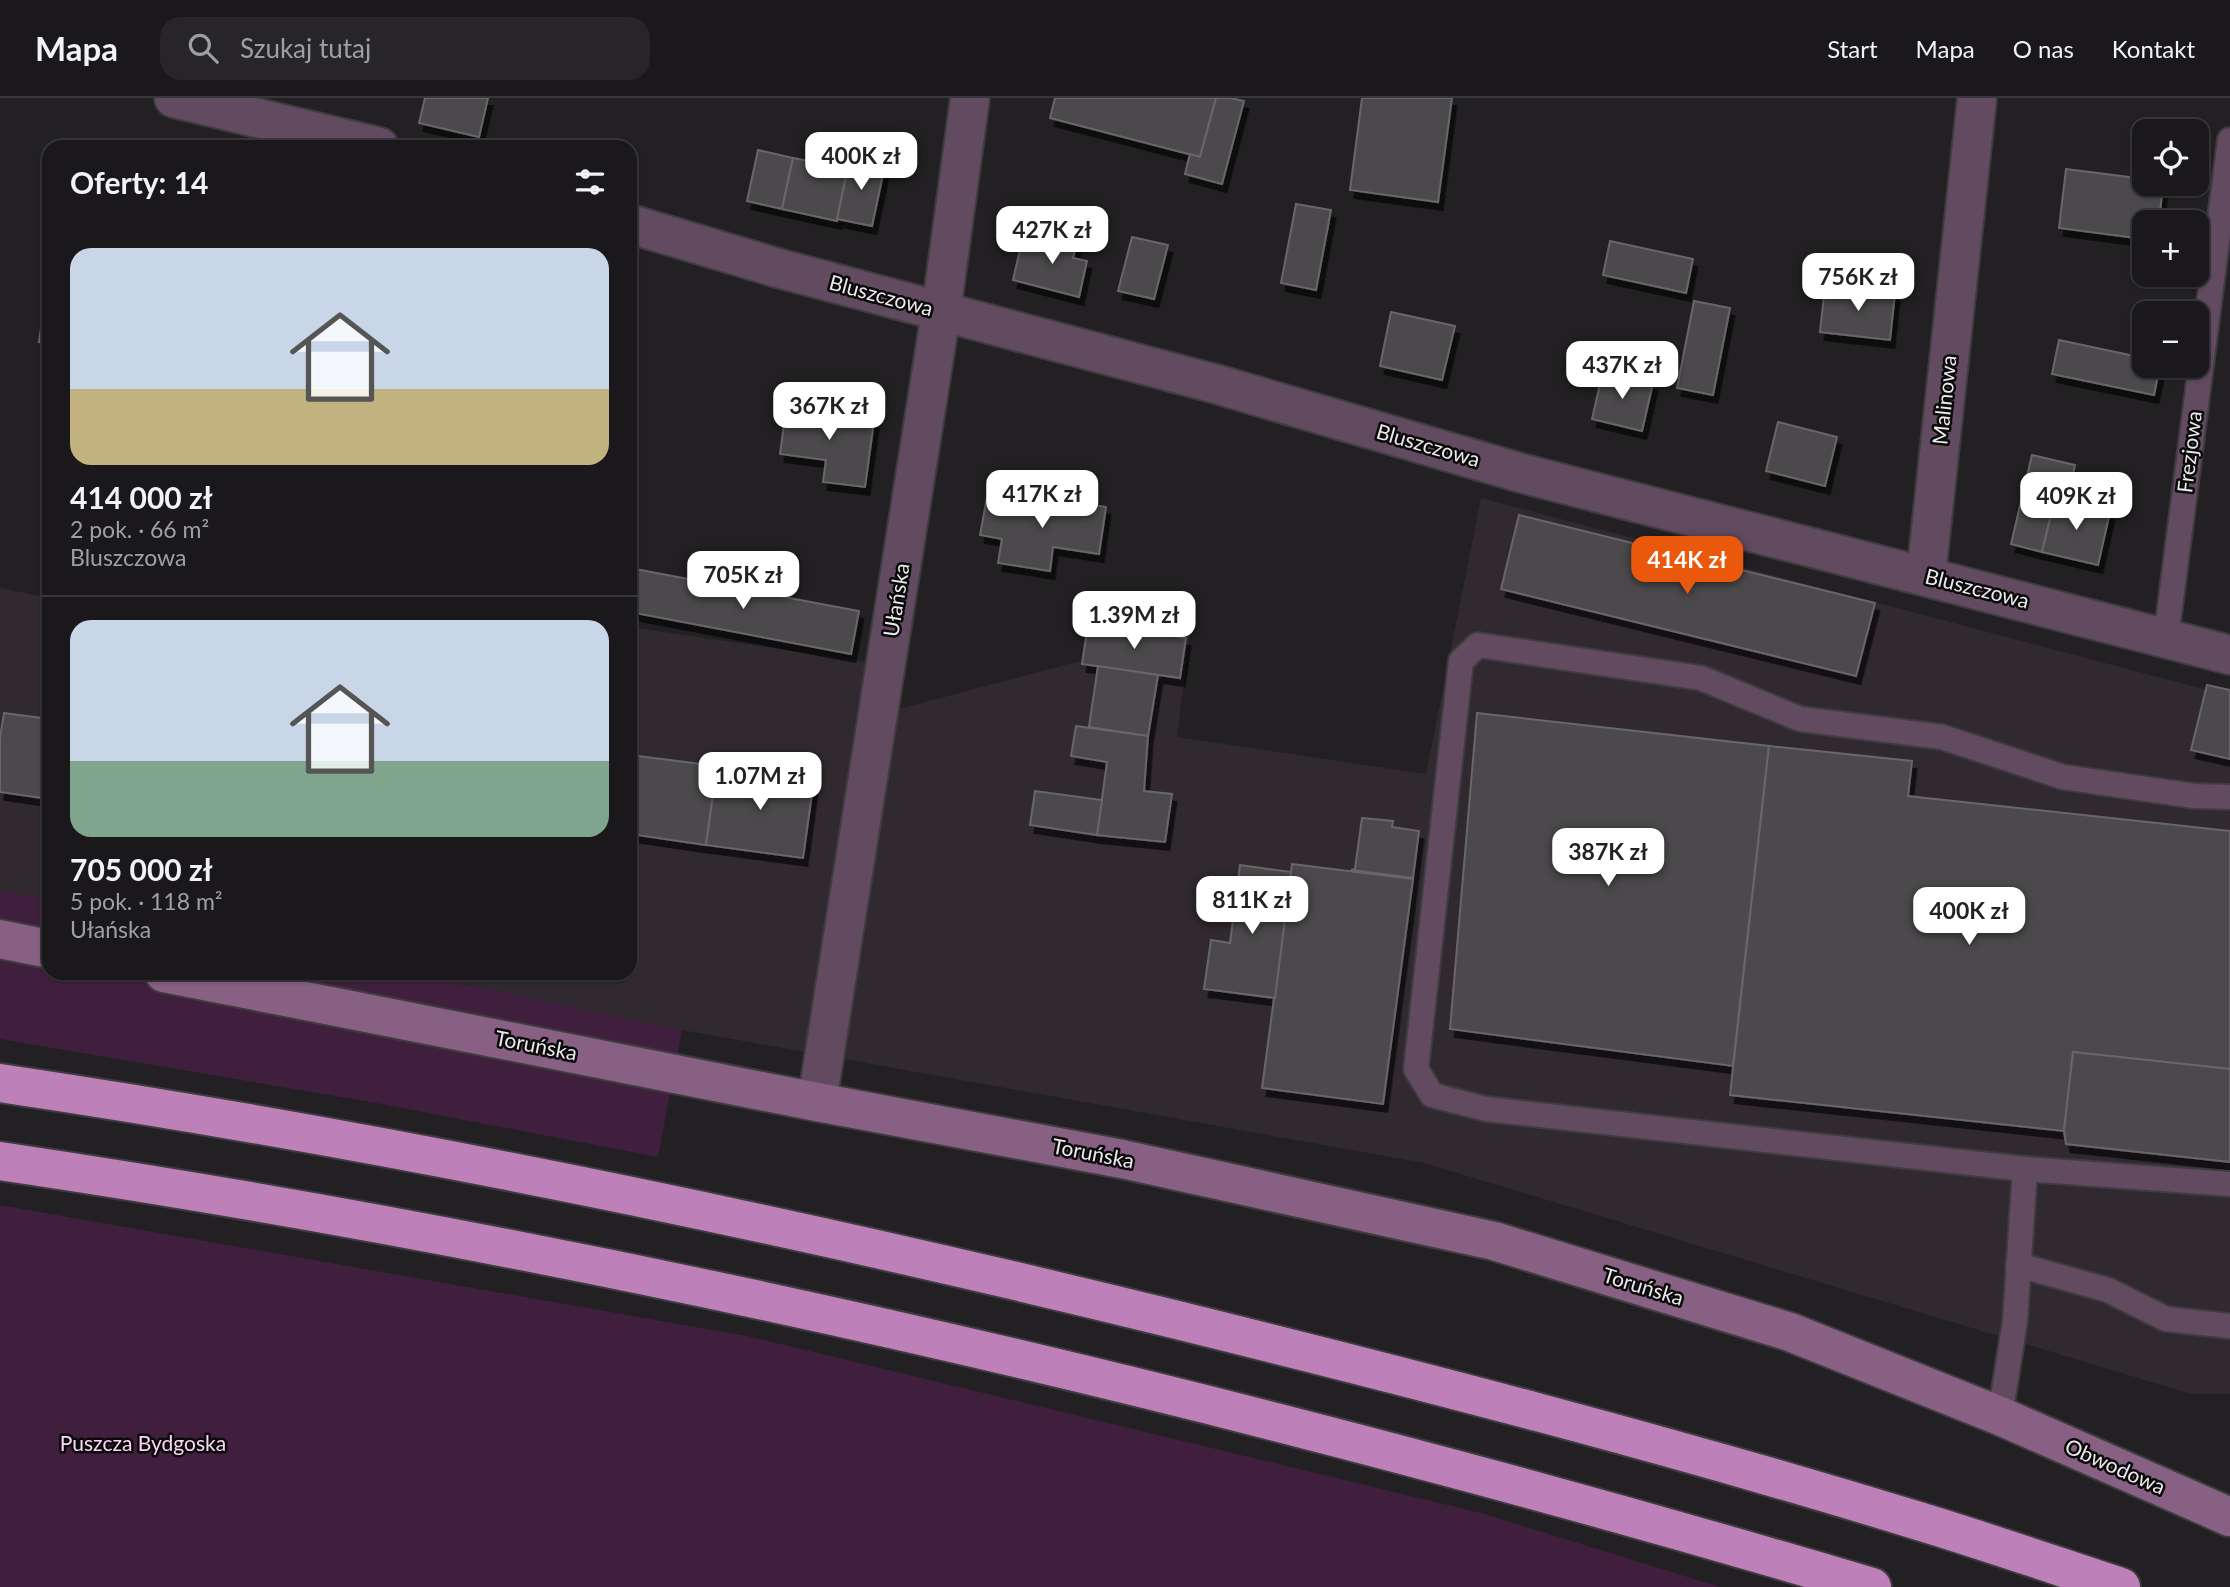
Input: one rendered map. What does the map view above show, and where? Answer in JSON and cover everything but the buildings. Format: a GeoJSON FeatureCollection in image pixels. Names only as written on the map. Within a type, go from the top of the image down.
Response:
{"type":"FeatureCollection","features":[{"type":"Feature","properties":{"kind":"highway"},"geometry":{"type":"LineString","coordinates":[[0,1083],[173,1109],[599,1188],[986,1273],[1348,1362],[1670,1448],[1914,1520],[2121,1587]]}},
{"type":"Feature","properties":{"kind":"highway"},"geometry":{"type":"LineString","coordinates":[[0,1161],[166,1186],[582,1262],[973,1348],[1331,1435],[1644,1519],[1872,1587]]}},
{"type":"Feature","properties":{"kind":"street"},"geometry":{"type":"LineString","coordinates":[[174,98],[350,140]]}},
{"type":"Feature","properties":{"kind":"street","name":"Ułańska"},"geometry":{"type":"LineString","coordinates":[[817,1102],[941,312],[970,98]]}},
{"type":"Feature","properties":{"kind":"street","name":"Malinowa"},"geometry":{"type":"LineString","coordinates":[[1926,576],[1977,98]]}},
{"type":"Feature","properties":{"kind":"street","name":"Bluszczowa"},"geometry":{"type":"LineString","coordinates":[[637,226],[781,269],[1216,384],[1521,473],[2230,655]]}},
{"type":"Feature","properties":{"kind":"street"},"geometry":{"type":"LineString","coordinates":[[0,939],[42,948]]}},
{"type":"Feature","properties":{"kind":"street","name":"Toruńska"},"geometry":{"type":"LineString","coordinates":[[199,980],[817,1102],[1122,1159],[1494,1241],[1790,1332],[2000,1416]]}},
{"type":"Feature","properties":{"kind":"street","name":"Obwodowa"},"geometry":{"type":"LineString","coordinates":[[2000,1416],[2230,1517]]}},
{"type":"Feature","properties":{"kind":"lane","name":"Frezjowa"},"geometry":{"type":"LineString","coordinates":[[2166,638],[2230,140]]}},
{"type":"Feature","properties":{"kind":"lane"},"geometry":{"type":"LineString","coordinates":[[2230,797],[2194,796],[2063,777],[1942,737],[1800,719],[1701,678],[1478,645],[1461,661],[1416,1069],[1432,1095],[1486,1109],[2025,1170],[2230,1184]]}},
{"type":"Feature","properties":{"kind":"lane"},"geometry":{"type":"LineString","coordinates":[[2000,1416],[2015,1321],[2025,1170]]}},
{"type":"Feature","properties":{"kind":"lane"},"geometry":{"type":"LineString","coordinates":[[2018,1265],[2108,1290],[2166,1318],[2230,1326]]}},
{"type":"Feature","properties":{"kind":"shaded area"},"geometry":{"type":"Polygon","coordinates":[[[1481,498],[2230,696],[2230,1394],[2191,1394],[1424,1163],[682,1030],[443,980],[637,980],[637,628],[887,665],[880,714],[1190,632],[1177,737],[1426,774],[1481,498]]]}},
{"type":"Feature","properties":{"kind":"shaded area"},"geometry":{"type":"Polygon","coordinates":[[[0,588],[42,597],[42,899],[0,890],[0,588]]]}},
{"type":"Feature","properties":{"kind":"green space"},"geometry":{"type":"Polygon","coordinates":[[[0,890],[42,899],[42,980],[443,980],[682,1030],[658,1157],[376,1103],[0,1039],[0,890]]]}},
{"type":"Feature","properties":{"kind":"green space","name":"Puszcza Bydgoska"},"geometry":{"type":"Polygon","coordinates":[[[0,1205],[747,1336],[1481,1513],[1720,1587],[0,1587],[0,1205]]]}}]}
